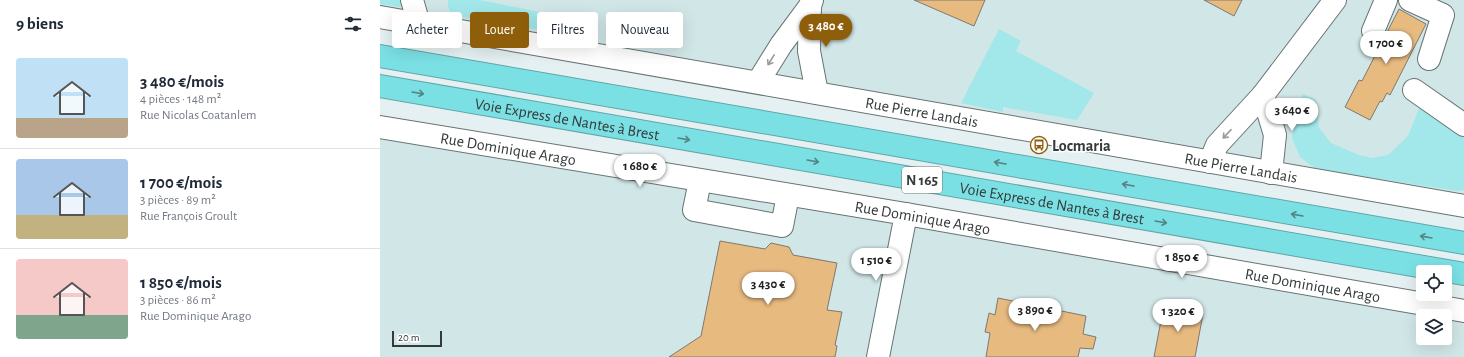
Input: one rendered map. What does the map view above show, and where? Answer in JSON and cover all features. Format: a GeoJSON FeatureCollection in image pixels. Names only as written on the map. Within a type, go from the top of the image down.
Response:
{"type":"FeatureCollection","features":[{"type":"Feature","properties":{"kind":"highway","name":"Voie Express de Nantes à Brest"},"geometry":{"type":"LineString","coordinates":[[380,56],[1464,244]]}},
{"type":"Feature","properties":{"kind":"highway","name":"Voie Express de Nantes à Brest"},"geometry":{"type":"LineString","coordinates":[[380,86],[1464,274]]}},
{"type":"Feature","properties":{"kind":"street"},"geometry":{"type":"LineString","coordinates":[[412,0],[416,12]]}},
{"type":"Feature","properties":{"kind":"street"},"geometry":{"type":"LineString","coordinates":[[1210,162],[1217,145],[1263,95],[1335,0]]}},
{"type":"Feature","properties":{"kind":"street"},"geometry":{"type":"LineString","coordinates":[[1373,31],[1386,0]]}},
{"type":"Feature","properties":{"kind":"street"},"geometry":{"type":"LineString","coordinates":[[1410,0],[1443,15],[1429,59]]}},
{"type":"Feature","properties":{"kind":"street"},"geometry":{"type":"LineString","coordinates":[[758,82],[781,45],[811,3]]}},
{"type":"Feature","properties":{"kind":"street"},"geometry":{"type":"LineString","coordinates":[[811,3],[809,51],[817,93]]}},
{"type":"Feature","properties":{"kind":"street","name":"Rue Pierre Landais"},"geometry":{"type":"LineString","coordinates":[[380,17],[392,19]]}},
{"type":"Feature","properties":{"kind":"street","name":"Rue Pierre Landais"},"geometry":{"type":"LineString","coordinates":[[462,31],[1464,206]]}},
{"type":"Feature","properties":{"kind":"street"},"geometry":{"type":"LineString","coordinates":[[1414,90],[1464,125]]}},
{"type":"Feature","properties":{"kind":"street"},"geometry":{"type":"LineString","coordinates":[[1263,95],[1275,135],[1271,173]]}},
{"type":"Feature","properties":{"kind":"street","name":"Rue Dominique Arago"},"geometry":{"type":"LineString","coordinates":[[380,127],[906,214],[1464,311]]}},
{"type":"Feature","properties":{"kind":"street"},"geometry":{"type":"LineString","coordinates":[[700,181],[694,210],[782,226],[788,195]]}},
{"type":"Feature","properties":{"kind":"street"},"geometry":{"type":"LineString","coordinates":[[879,357],[906,214]]}},
{"type":"Feature","properties":{"kind":"shaded area"},"geometry":{"type":"Polygon","coordinates":[[[380,0],[1464,0],[1464,206],[558,48],[598,48],[598,12],[537,12],[537,44],[529,43],[529,12],[470,12],[470,33],[462,31],[462,12],[392,12],[392,19],[380,17],[380,0]]]}},
{"type":"Feature","properties":{"kind":"shaded area"},"geometry":{"type":"Polygon","coordinates":[[[380,0],[402,0],[401,7],[380,4],[380,0]]]}},
{"type":"Feature","properties":{"kind":"shaded area"},"geometry":{"type":"Polygon","coordinates":[[[448,0],[480,0],[539,12],[537,12],[537,29],[529,28],[529,12],[470,12],[470,18],[462,17],[462,12],[450,12],[448,0]]]}},
{"type":"Feature","properties":{"kind":"shaded area"},"geometry":{"type":"Polygon","coordinates":[[[999,29],[1021,41],[1016,51],[1094,93],[1077,120],[1003,107],[1003,112],[961,103],[999,29]]]}},
{"type":"Feature","properties":{"kind":"shaded area"},"geometry":{"type":"Polygon","coordinates":[[[1303,94],[1316,100],[1319,128],[1331,143],[1359,155],[1372,158],[1388,155],[1408,136],[1422,101],[1464,133],[1464,190],[1457,191],[1316,169],[1300,157],[1292,138],[1295,116],[1303,94]]]}},
{"type":"Feature","properties":{"kind":"shaded area"},"geometry":{"type":"Polygon","coordinates":[[[380,127],[1464,311],[1464,357],[380,357],[380,127]]]}},
{"type":"Feature","properties":{"kind":"building"},"geometry":{"type":"Polygon","coordinates":[[[914,0],[985,0],[974,26],[914,0]]]}},
{"type":"Feature","properties":{"kind":"building"},"geometry":{"type":"Polygon","coordinates":[[[1204,0],[1242,0],[1234,16],[1204,0]]]}},
{"type":"Feature","properties":{"kind":"building"},"geometry":{"type":"Polygon","coordinates":[[[1399,9],[1426,24],[1390,95],[1387,93],[1382,102],[1380,101],[1370,120],[1345,107],[1359,80],[1362,81],[1399,9]]]}},
{"type":"Feature","properties":{"kind":"building"},"geometry":{"type":"Polygon","coordinates":[[[720,241],[765,249],[771,243],[789,247],[793,255],[837,263],[827,310],[842,312],[835,345],[837,346],[835,357],[669,357],[701,336],[720,241]]]}},
{"type":"Feature","properties":{"kind":"building"},"geometry":{"type":"Polygon","coordinates":[[[998,298],[1086,316],[1083,334],[1096,337],[1093,349],[1080,348],[1078,357],[986,357],[990,333],[985,332],[989,313],[995,315],[998,298]]]}},
{"type":"Feature","properties":{"kind":"building"},"geometry":{"type":"Polygon","coordinates":[[[1164,305],[1203,314],[1195,357],[1154,357],[1164,305]]]}},
{"type":"Feature","properties":{"kind":"place","name":"Locmaria"},"geometry":{"type":"Point","coordinates":[1039,145]}}]}
